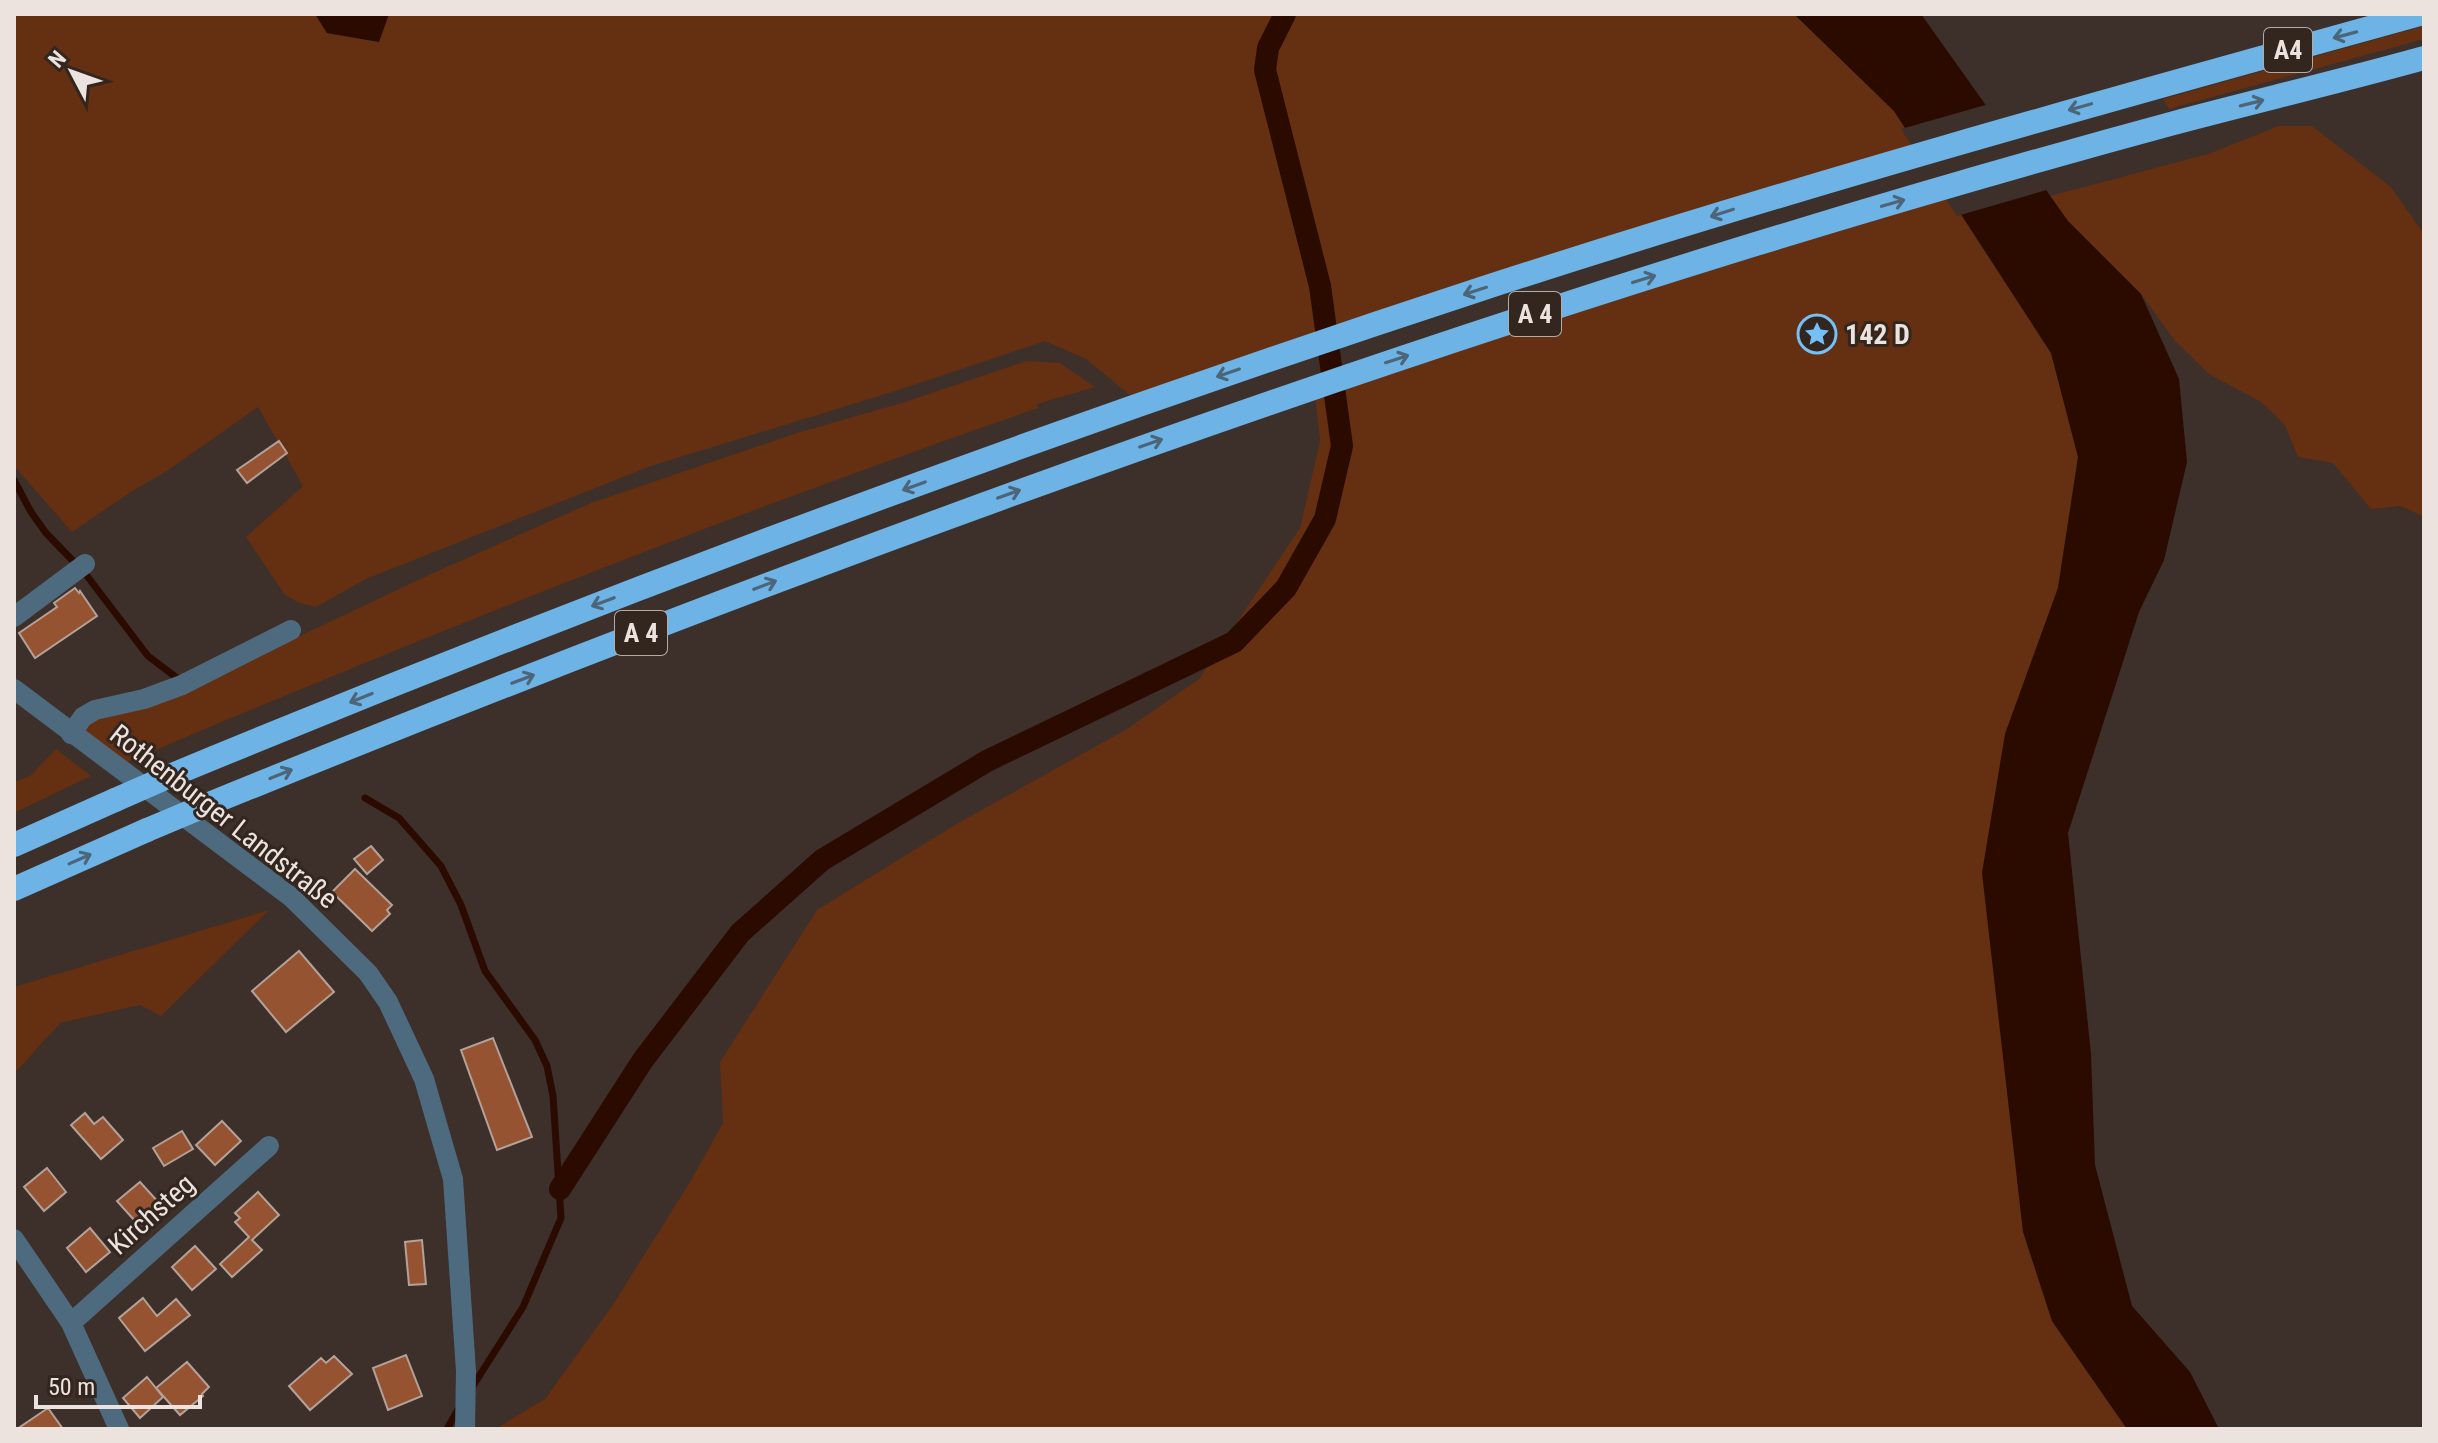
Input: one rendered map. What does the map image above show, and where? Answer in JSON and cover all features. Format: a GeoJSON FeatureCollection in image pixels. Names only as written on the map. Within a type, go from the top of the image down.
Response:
{"type":"FeatureCollection","features":[{"type":"Feature","properties":{"kind":"highway","name":"A4"},"geometry":{"type":"LineString","coordinates":[[1970,139],[2420,14]]}},
{"type":"Feature","properties":{"kind":"highway","name":"A4"},"geometry":{"type":"LineString","coordinates":[[1997,173],[2177,122],[2424,58]]}},
{"type":"Feature","properties":{"kind":"highway","name":"A 4"},"geometry":{"type":"LineString","coordinates":[[14,845],[172,775],[608,600],[1055,434],[1476,290],[1970,139]]}},
{"type":"Feature","properties":{"kind":"highway","name":"A 4"},"geometry":{"type":"LineString","coordinates":[[14,889],[209,804],[612,644],[1077,469],[1292,394],[1588,297],[1738,249],[1997,173]]}},
{"type":"Feature","properties":{"kind":"street"},"geometry":{"type":"LineString","coordinates":[[14,617],[85,564]]}},
{"type":"Feature","properties":{"kind":"street"},"geometry":{"type":"LineString","coordinates":[[71,734],[83,717],[95,710],[144,699],[182,685],[291,630]]}},
{"type":"Feature","properties":{"kind":"street","name":"Rothenburger Landstraße"},"geometry":{"type":"LineString","coordinates":[[14,689],[291,897],[368,973],[388,1002],[424,1079],[453,1179],[466,1371],[465,1427]]}},
{"type":"Feature","properties":{"kind":"street","name":"Kirchsteg"},"geometry":{"type":"LineString","coordinates":[[71,1323],[269,1146]]}},
{"type":"Feature","properties":{"kind":"street"},"geometry":{"type":"LineString","coordinates":[[14,1239],[71,1323],[119,1429]]}},
{"type":"Feature","properties":{"kind":"shaded area"},"geometry":{"type":"Polygon","coordinates":[[[14,14],[315,14],[327,33],[378,42],[389,14],[1794,14],[1894,111],[1920,151],[1136,400],[1086,359],[1045,341],[902,389],[651,466],[366,579],[316,607],[299,603],[285,595],[246,537],[303,486],[258,407],[72,532],[14,466],[14,14]]]}},
{"type":"Feature","properties":{"kind":"shaded area"},"geometry":{"type":"Polygon","coordinates":[[[315,14],[389,14],[379,42],[327,33],[315,14]]]}},
{"type":"Feature","properties":{"kind":"shaded area"},"geometry":{"type":"Polygon","coordinates":[[[1794,14],[1921,14],[2068,221],[2141,294],[2179,379],[2187,462],[2164,560],[2139,612],[2068,833],[2091,1054],[2095,1165],[2132,1306],[2190,1372],[2219,1429],[2127,1429],[2052,1321],[2023,1232],[1982,873],[2005,734],[2058,588],[2078,457],[2051,353],[1894,111],[1794,14]]]}},
{"type":"Feature","properties":{"kind":"shaded area"},"geometry":{"type":"Polygon","coordinates":[[[2424,26],[2424,39],[2169,109],[2163,99],[2424,26]]]}},
{"type":"Feature","properties":{"kind":"shaded area"},"geometry":{"type":"Polygon","coordinates":[[[2279,126],[2312,126],[2391,187],[2424,234],[2424,517],[2401,506],[2371,509],[2333,463],[2298,457],[2285,425],[2261,402],[2209,374],[2175,341],[2141,294],[2068,221],[2050,196],[2208,154],[2279,126]]]}},
{"type":"Feature","properties":{"kind":"shaded area"},"geometry":{"type":"Polygon","coordinates":[[[1945,190],[2051,353],[2078,457],[2058,588],[2005,734],[2052,1321],[2127,1429],[495,1429],[545,1399],[612,1306],[690,1182],[723,1123],[720,1062],[817,910],[958,823],[1127,729],[1199,679],[1300,528],[1320,441],[1314,387],[1945,190]]]}},
{"type":"Feature","properties":{"kind":"shaded area"},"geometry":{"type":"Polygon","coordinates":[[[1026,361],[1060,363],[1095,387],[1037,404],[1038,408],[613,564],[126,763],[84,731],[89,720],[160,702],[431,574],[591,503],[797,433],[905,402],[1026,361]]]}},
{"type":"Feature","properties":{"kind":"shaded area"},"geometry":{"type":"Polygon","coordinates":[[[56,749],[91,776],[14,813],[14,782],[30,776],[56,749]]]}},
{"type":"Feature","properties":{"kind":"shaded area"},"geometry":{"type":"Polygon","coordinates":[[[269,910],[161,1016],[140,1005],[60,1023],[14,1074],[14,987],[269,910]]]}},
{"type":"Feature","properties":{"kind":"pier"},"geometry":{"type":"Polygon","coordinates":[[[1989,104],[2050,189],[1957,216],[1901,129],[1989,104]]]}},
{"type":"Feature","properties":{"kind":"building"},"geometry":{"type":"Polygon","coordinates":[[[279,441],[287,453],[247,483],[237,470],[279,441]]]}},
{"type":"Feature","properties":{"kind":"building"},"geometry":{"type":"Polygon","coordinates":[[[75,588],[97,616],[35,658],[19,633],[57,607],[54,603],[75,588]]]}},
{"type":"Feature","properties":{"kind":"building"},"geometry":{"type":"Polygon","coordinates":[[[371,846],[383,860],[367,874],[354,859],[371,846]]]}},
{"type":"Feature","properties":{"kind":"building"},"geometry":{"type":"Polygon","coordinates":[[[355,869],[392,905],[387,910],[390,914],[372,931],[332,892],[355,869]]]}},
{"type":"Feature","properties":{"kind":"building"},"geometry":{"type":"Polygon","coordinates":[[[299,951],[334,992],[286,1032],[252,991],[299,951]]]}},
{"type":"Feature","properties":{"kind":"building"},"geometry":{"type":"Polygon","coordinates":[[[493,1038],[532,1137],[497,1150],[461,1050],[493,1038]]]}},
{"type":"Feature","properties":{"kind":"building"},"geometry":{"type":"Polygon","coordinates":[[[85,1113],[94,1124],[103,1117],[123,1140],[101,1159],[71,1125],[85,1113]]]}},
{"type":"Feature","properties":{"kind":"building"},"geometry":{"type":"Polygon","coordinates":[[[222,1121],[241,1141],[215,1165],[196,1145],[222,1121]]]}},
{"type":"Feature","properties":{"kind":"building"},"geometry":{"type":"Polygon","coordinates":[[[182,1131],[193,1149],[164,1166],[153,1148],[182,1131]]]}},
{"type":"Feature","properties":{"kind":"building"},"geometry":{"type":"Polygon","coordinates":[[[47,1168],[66,1192],[44,1211],[24,1187],[47,1168]]]}},
{"type":"Feature","properties":{"kind":"building"},"geometry":{"type":"Polygon","coordinates":[[[140,1182],[159,1203],[150,1211],[157,1219],[144,1231],[117,1201],[140,1182]]]}},
{"type":"Feature","properties":{"kind":"building"},"geometry":{"type":"Polygon","coordinates":[[[258,1192],[279,1215],[252,1240],[262,1250],[232,1277],[220,1264],[249,1237],[235,1222],[240,1218],[235,1213],[258,1192]]]}},
{"type":"Feature","properties":{"kind":"building"},"geometry":{"type":"Polygon","coordinates":[[[90,1228],[110,1252],[86,1272],[67,1248],[90,1228]]]}},
{"type":"Feature","properties":{"kind":"building"},"geometry":{"type":"Polygon","coordinates":[[[422,1240],[426,1284],[409,1285],[405,1242],[422,1240]]]}},
{"type":"Feature","properties":{"kind":"building"},"geometry":{"type":"Polygon","coordinates":[[[195,1246],[216,1269],[192,1290],[172,1267],[195,1246]]]}},
{"type":"Feature","properties":{"kind":"building"},"geometry":{"type":"Polygon","coordinates":[[[143,1298],[157,1316],[176,1299],[190,1315],[145,1351],[119,1318],[143,1298]]]}},
{"type":"Feature","properties":{"kind":"building"},"geometry":{"type":"Polygon","coordinates":[[[406,1355],[422,1396],[388,1410],[373,1368],[406,1355]]]}},
{"type":"Feature","properties":{"kind":"building"},"geometry":{"type":"Polygon","coordinates":[[[334,1356],[352,1374],[310,1410],[289,1386],[321,1358],[326,1363],[334,1356]]]}},
{"type":"Feature","properties":{"kind":"building"},"geometry":{"type":"Polygon","coordinates":[[[187,1362],[209,1387],[180,1415],[156,1388],[187,1362]]]}},
{"type":"Feature","properties":{"kind":"building"},"geometry":{"type":"Polygon","coordinates":[[[147,1377],[163,1397],[140,1418],[123,1398],[147,1377]]]}},
{"type":"Feature","properties":{"kind":"building"},"geometry":{"type":"Polygon","coordinates":[[[48,1408],[63,1429],[17,1429],[48,1408]]]}},
{"type":"Feature","properties":{"kind":"waterway"},"geometry":{"type":"LineString","coordinates":[[560,1189],[643,1060],[740,933],[822,860],[987,761],[1234,642],[1286,588],[1325,519],[1342,446],[1320,286],[1265,70],[1268,48],[1285,14]]}},
{"type":"Feature","properties":{"kind":"waterway"},"geometry":{"type":"LineString","coordinates":[[14,480],[46,533],[75,563]]}},
{"type":"Feature","properties":{"kind":"waterway"},"geometry":{"type":"LineString","coordinates":[[84,572],[148,656],[177,678]]}},
{"type":"Feature","properties":{"kind":"waterway"},"geometry":{"type":"LineString","coordinates":[[365,798],[399,818],[441,866],[461,905],[485,971],[535,1040],[547,1066],[553,1096],[561,1218],[523,1307],[471,1389]]}},
{"type":"Feature","properties":{"kind":"waterway"},"geometry":{"type":"LineString","coordinates":[[447,1429],[460,1406]]}},
{"type":"Feature","properties":{"kind":"place","name":"142 D"},"geometry":{"type":"Point","coordinates":[1817,334]}}]}
